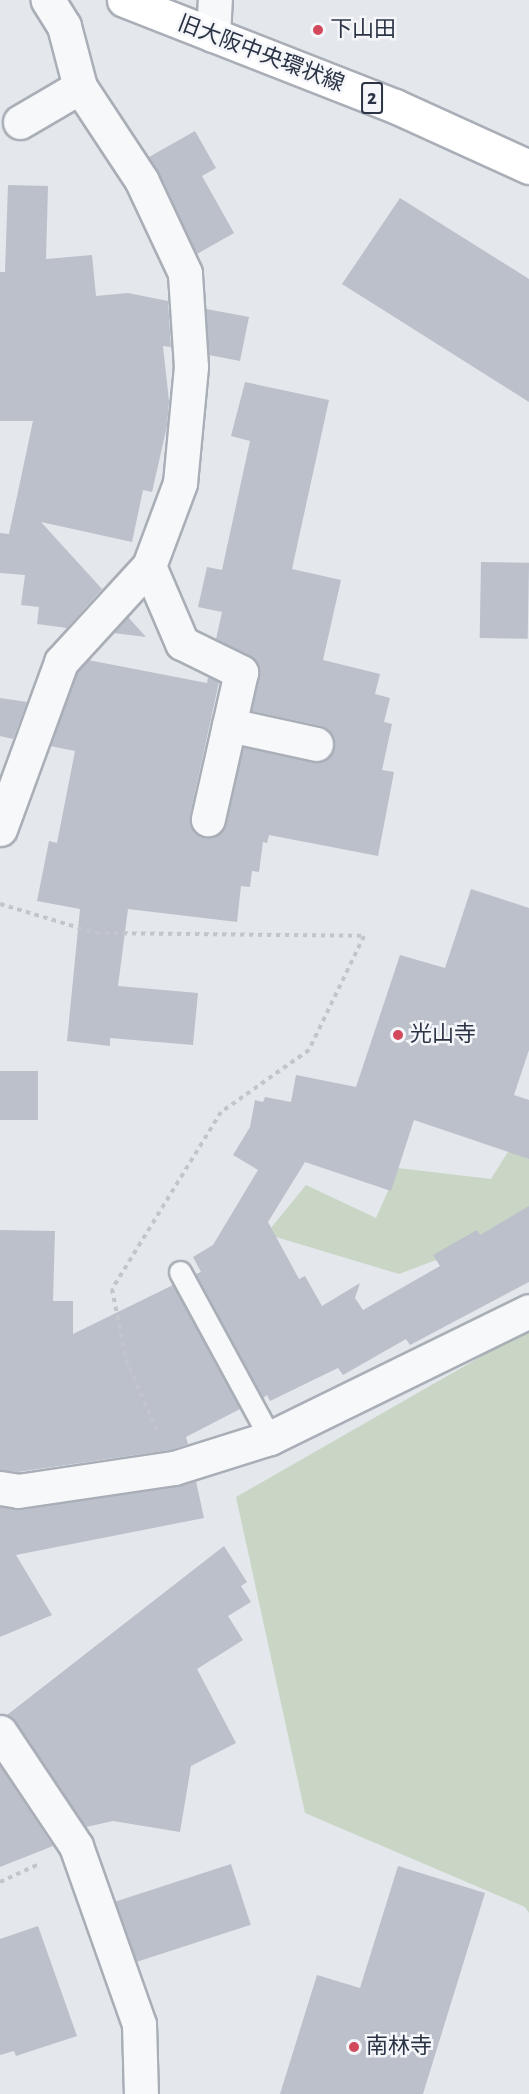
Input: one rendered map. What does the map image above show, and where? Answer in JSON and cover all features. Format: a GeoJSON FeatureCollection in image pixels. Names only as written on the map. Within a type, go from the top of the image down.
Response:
{"type":"FeatureCollection","features":[{"type":"Feature","properties":{"kind":"main road","name":"旧大阪中央環状線"},"geometry":{"type":"LineString","coordinates":[[124,0],[395,106],[529,167]]}},
{"type":"Feature","properties":{"kind":"street"},"geometry":{"type":"LineString","coordinates":[[0,829],[61,662],[150,566],[180,483],[191,367],[185,273],[142,181],[80,87],[64,26],[48,0]]}},
{"type":"Feature","properties":{"kind":"street"},"geometry":{"type":"LineString","coordinates":[[213,35],[215,0]]}},
{"type":"Feature","properties":{"kind":"street"},"geometry":{"type":"LineString","coordinates":[[20,122],[80,87]]}},
{"type":"Feature","properties":{"kind":"street"},"geometry":{"type":"LineString","coordinates":[[150,566],[182,643],[241,672],[208,819]]}},
{"type":"Feature","properties":{"kind":"street"},"geometry":{"type":"LineString","coordinates":[[229,725],[316,744]]}},
{"type":"Feature","properties":{"kind":"street"},"geometry":{"type":"LineString","coordinates":[[0,1488],[18,1491],[174,1468],[270,1438],[529,1311]]}},
{"type":"Feature","properties":{"kind":"street"},"geometry":{"type":"LineString","coordinates":[[0,1732],[76,1846],[139,2024],[136,2091]]}},
{"type":"Feature","properties":{"kind":"lane"},"geometry":{"type":"LineString","coordinates":[[180,1272],[270,1438]]}},
{"type":"Feature","properties":{"kind":"path"},"geometry":{"type":"LineString","coordinates":[[0,904],[96,933],[364,936],[309,1050],[221,1112],[112,1289],[126,1360],[174,1468]]}},
{"type":"Feature","properties":{"kind":"green space"},"geometry":{"type":"Polygon","coordinates":[[[529,1118],[529,1225],[399,1274],[266,1234],[306,1185],[376,1218],[398,1168],[491,1179],[529,1118]]]}},
{"type":"Feature","properties":{"kind":"green space"},"geometry":{"type":"Polygon","coordinates":[[[529,1329],[529,1913],[525,1907],[305,1813],[236,1497],[529,1329]]]}},
{"type":"Feature","properties":{"kind":"building"},"geometry":{"type":"Polygon","coordinates":[[[195,131],[216,168],[202,176],[234,233],[197,254],[149,157],[195,131]]]}},
{"type":"Feature","properties":{"kind":"building"},"geometry":{"type":"Polygon","coordinates":[[[8,185],[48,186],[46,259],[92,255],[96,296],[128,293],[168,301],[171,347],[163,346],[169,401],[167,426],[152,492],[143,490],[132,542],[41,522],[102,589],[67,628],[37,624],[39,607],[21,605],[25,575],[0,573],[0,533],[9,534],[33,421],[0,421],[0,272],[5,272],[8,185]]]}},
{"type":"Feature","properties":{"kind":"building"},"geometry":{"type":"Polygon","coordinates":[[[400,198],[529,279],[529,402],[342,284],[400,198]]]}},
{"type":"Feature","properties":{"kind":"building"},"geometry":{"type":"Polygon","coordinates":[[[206,309],[249,317],[240,361],[209,355],[206,309]]]}},
{"type":"Feature","properties":{"kind":"building"},"geometry":{"type":"Polygon","coordinates":[[[245,382],[329,400],[292,569],[341,580],[323,660],[380,674],[375,694],[390,698],[384,722],[392,724],[382,770],[394,772],[378,856],[269,835],[267,843],[263,842],[259,872],[252,871],[250,887],[241,886],[237,922],[128,909],[118,986],[198,993],[193,1045],[110,1038],[110,1046],[67,1041],[80,909],[37,901],[49,841],[57,843],[75,751],[50,746],[77,672],[88,660],[207,683],[208,677],[219,682],[190,815],[190,825],[203,837],[214,837],[226,824],[243,747],[313,762],[329,757],[334,749],[334,738],[321,726],[252,711],[259,676],[256,661],[216,639],[222,612],[198,607],[207,567],[222,570],[250,441],[231,436],[245,382]]]}},
{"type":"Feature","properties":{"kind":"building"},"geometry":{"type":"Polygon","coordinates":[[[481,562],[529,563],[528,639],[480,638],[481,562]]]}},
{"type":"Feature","properties":{"kind":"building"},"geometry":{"type":"Polygon","coordinates":[[[128,617],[146,637],[113,633],[128,617]]]}},
{"type":"Feature","properties":{"kind":"building"},"geometry":{"type":"Polygon","coordinates":[[[0,698],[27,702],[13,739],[0,736],[0,698]]]}},
{"type":"Feature","properties":{"kind":"building"},"geometry":{"type":"Polygon","coordinates":[[[471,889],[529,908],[529,1050],[514,1095],[529,1100],[529,1159],[414,1120],[391,1191],[305,1162],[268,1222],[299,1279],[305,1276],[322,1306],[360,1283],[355,1298],[363,1310],[440,1266],[433,1255],[477,1230],[480,1235],[529,1206],[529,1282],[410,1345],[406,1339],[343,1375],[338,1368],[270,1401],[267,1395],[263,1398],[196,1274],[201,1272],[193,1257],[213,1245],[258,1170],[233,1155],[250,1127],[255,1100],[263,1102],[265,1097],[291,1102],[296,1075],[356,1087],[400,955],[445,968],[471,889]]]}},
{"type":"Feature","properties":{"kind":"building"},"geometry":{"type":"Polygon","coordinates":[[[0,1071],[38,1071],[38,1120],[0,1120],[0,1071]]]}},
{"type":"Feature","properties":{"kind":"building"},"geometry":{"type":"Polygon","coordinates":[[[0,1230],[55,1231],[53,1301],[73,1301],[73,1334],[173,1285],[240,1409],[186,1437],[188,1444],[170,1450],[18,1472],[0,1470],[0,1230]]]}},
{"type":"Feature","properties":{"kind":"building"},"geometry":{"type":"Polygon","coordinates":[[[196,1481],[204,1518],[16,1555],[52,1615],[0,1637],[0,1507],[21,1510],[196,1481]]]}},
{"type":"Feature","properties":{"kind":"building"},"geometry":{"type":"Polygon","coordinates":[[[224,1546],[247,1582],[241,1586],[251,1602],[228,1616],[243,1640],[197,1669],[236,1743],[191,1766],[180,1832],[113,1821],[86,1827],[7,1715],[224,1546]]]}},
{"type":"Feature","properties":{"kind":"building"},"geometry":{"type":"Polygon","coordinates":[[[0,1766],[53,1846],[0,1867],[0,1766]]]}},
{"type":"Feature","properties":{"kind":"building"},"geometry":{"type":"Polygon","coordinates":[[[231,1864],[251,1925],[135,1963],[115,1902],[231,1864]]]}},
{"type":"Feature","properties":{"kind":"building"},"geometry":{"type":"Polygon","coordinates":[[[398,1866],[485,1893],[423,2094],[280,2094],[317,1975],[360,1988],[398,1866]]]}},
{"type":"Feature","properties":{"kind":"building"},"geometry":{"type":"Polygon","coordinates":[[[38,1926],[77,2036],[16,2056],[14,2051],[0,2055],[0,1939],[38,1926]]]}},
{"type":"Feature","properties":{"kind":"place","name":"下山田"},"geometry":{"type":"Point","coordinates":[318,30]}},
{"type":"Feature","properties":{"kind":"place","name":"光山寺"},"geometry":{"type":"Point","coordinates":[398,1035]}},
{"type":"Feature","properties":{"kind":"place","name":"南林寺"},"geometry":{"type":"Point","coordinates":[354,2047]}}]}
